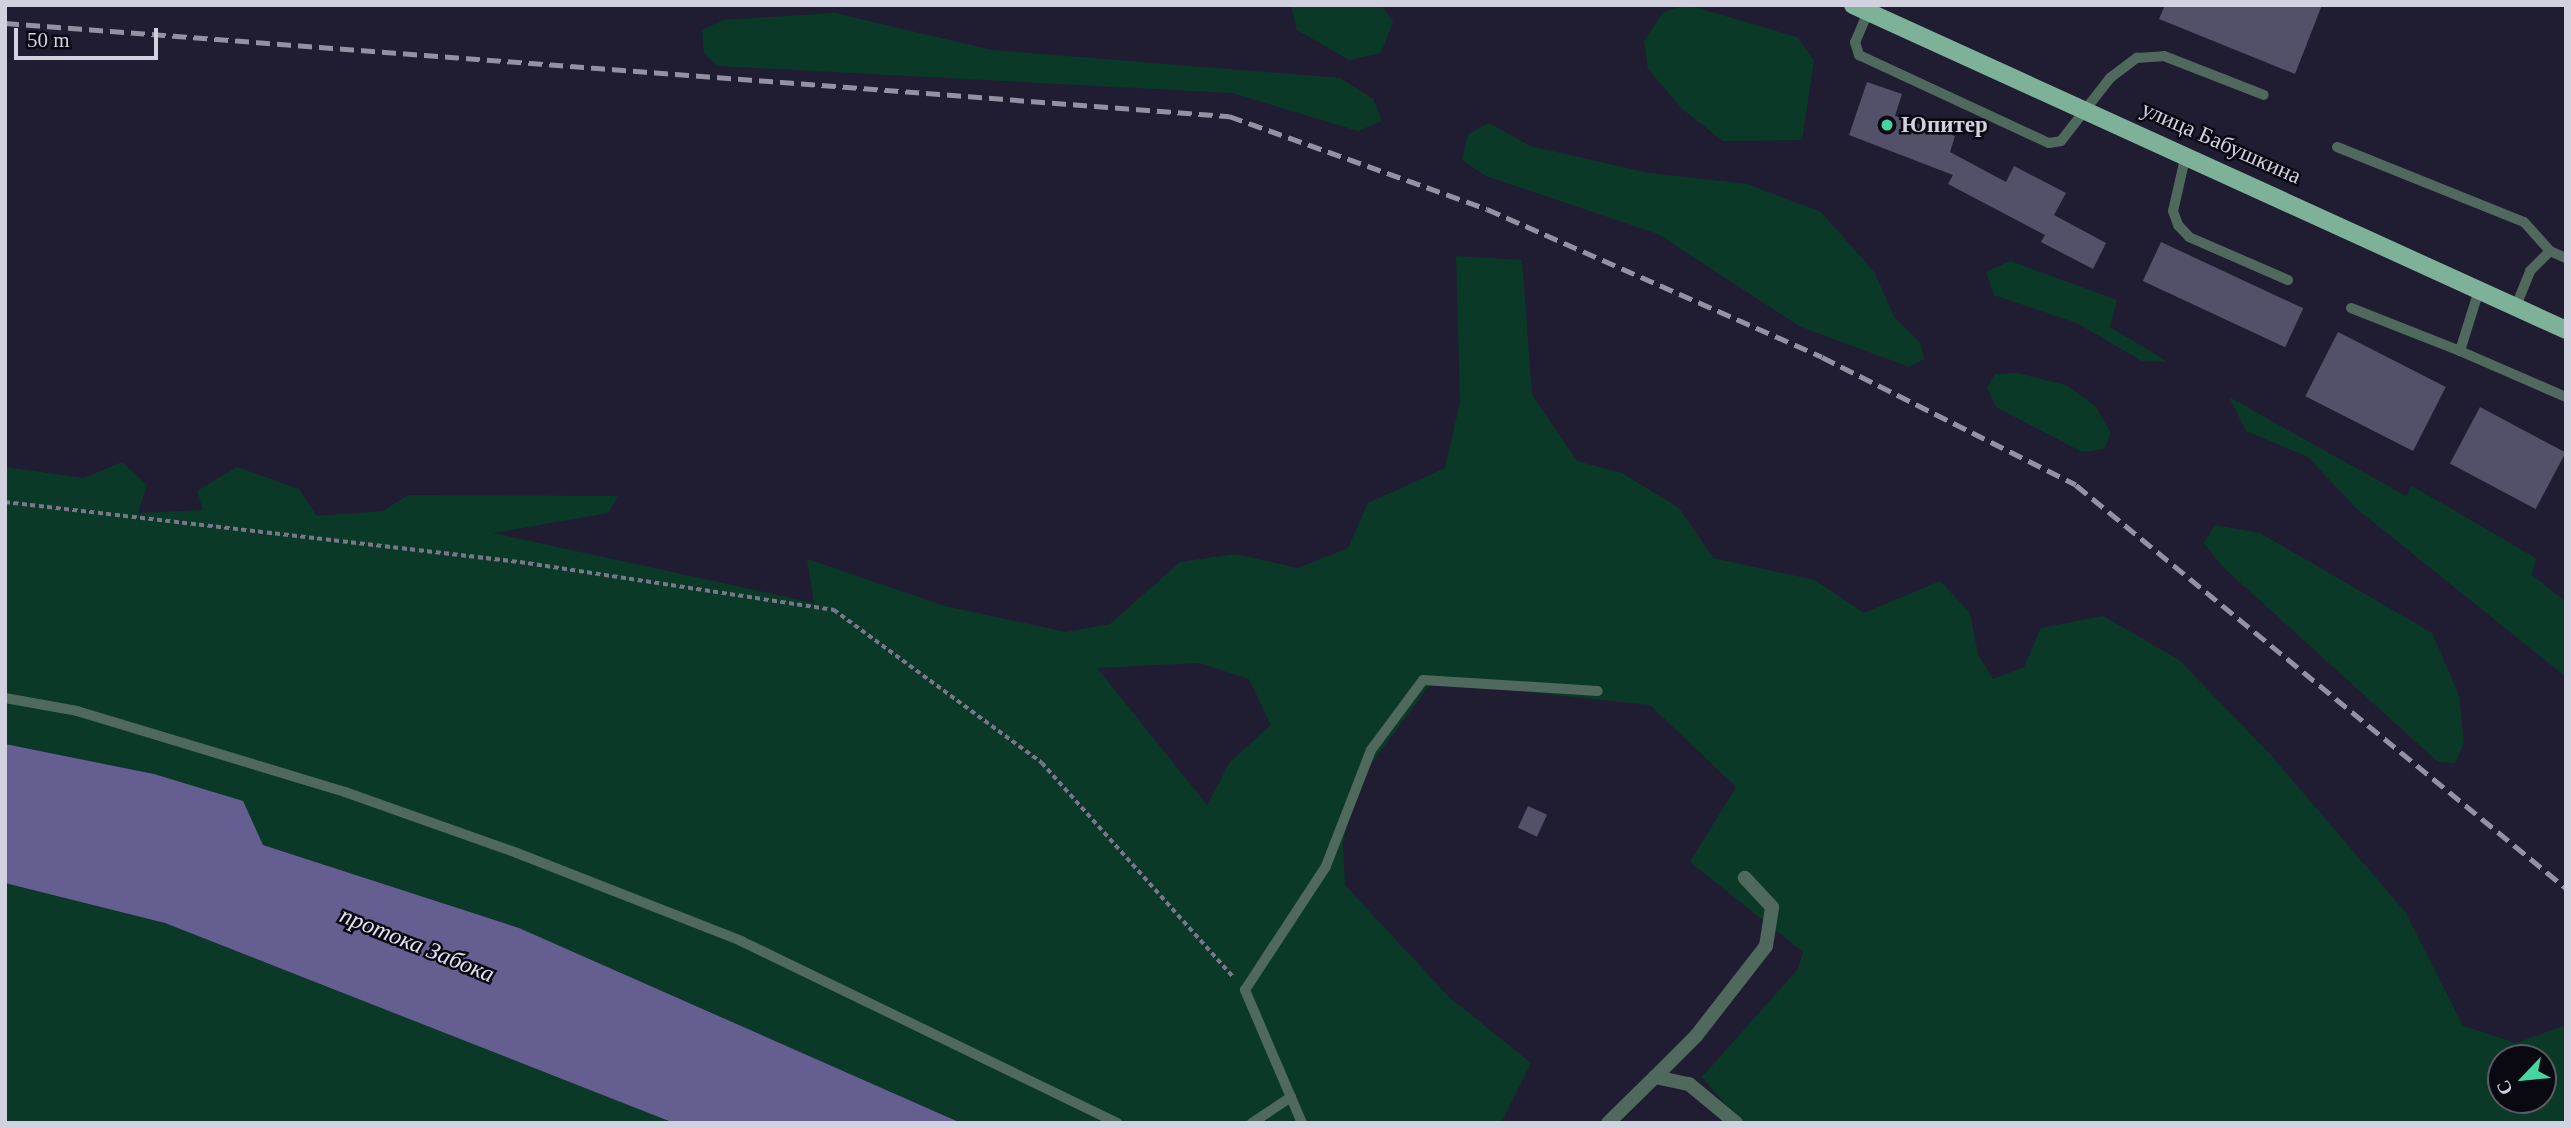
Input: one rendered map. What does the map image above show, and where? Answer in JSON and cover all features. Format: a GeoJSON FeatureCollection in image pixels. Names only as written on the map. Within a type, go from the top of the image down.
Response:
{"type":"FeatureCollection","features":[{"type":"Feature","properties":{"kind":"main road","name":"улица Бабушкина"},"geometry":{"type":"LineString","coordinates":[[1871,10],[2566,330]]}},
{"type":"Feature","properties":{"kind":"street"},"geometry":{"type":"LineString","coordinates":[[1608,1123],[1696,1037],[1766,946],[1772,907],[1745,878]]}},
{"type":"Feature","properties":{"kind":"street"},"geometry":{"type":"LineString","coordinates":[[1655,1077],[1689,1084],[1736,1123]]}},
{"type":"Feature","properties":{"kind":"lane"},"geometry":{"type":"LineString","coordinates":[[1871,10],[1855,42],[1859,55],[2049,143],[2061,141],[2084,108],[2137,58],[2164,56],[2264,95]]}},
{"type":"Feature","properties":{"kind":"lane"},"geometry":{"type":"LineString","coordinates":[[2337,147],[2525,222],[2550,251],[2566,258]]}},
{"type":"Feature","properties":{"kind":"lane"},"geometry":{"type":"LineString","coordinates":[[2186,153],[2173,211],[2178,225],[2189,237],[2288,280]]}},
{"type":"Feature","properties":{"kind":"lane"},"geometry":{"type":"LineString","coordinates":[[2516,306],[2530,271],[2550,251]]}},
{"type":"Feature","properties":{"kind":"lane"},"geometry":{"type":"LineString","coordinates":[[2460,351],[2479,290]]}},
{"type":"Feature","properties":{"kind":"lane"},"geometry":{"type":"LineString","coordinates":[[2351,308],[2566,397]]}},
{"type":"Feature","properties":{"kind":"lane"},"geometry":{"type":"LineString","coordinates":[[1302,1123],[1245,990],[1326,866],[1371,750],[1423,680],[1598,691]]}},
{"type":"Feature","properties":{"kind":"lane"},"geometry":{"type":"LineString","coordinates":[[5,698],[77,711],[320,784],[517,853],[741,941],[1117,1123]]}},
{"type":"Feature","properties":{"kind":"lane"},"geometry":{"type":"LineString","coordinates":[[1252,1123],[1291,1097]]}},
{"type":"Feature","properties":{"kind":"path"},"geometry":{"type":"LineString","coordinates":[[5,502],[520,562],[834,610],[1042,763],[1245,990]]}},
{"type":"Feature","properties":{"kind":"green space"},"geometry":{"type":"Polygon","coordinates":[[[1291,5],[1381,5],[1393,22],[1381,53],[1349,60],[1297,30],[1291,5]]]}},
{"type":"Feature","properties":{"kind":"green space"},"geometry":{"type":"Polygon","coordinates":[[[1687,5],[1797,37],[1814,61],[1802,140],[1723,141],[1682,109],[1648,69],[1644,41],[1663,12],[1687,5]]]}},
{"type":"Feature","properties":{"kind":"green space"},"geometry":{"type":"Polygon","coordinates":[[[835,13],[992,50],[1340,78],[1373,99],[1382,121],[1358,131],[1232,93],[717,66],[704,53],[702,30],[723,20],[835,13]]]}},
{"type":"Feature","properties":{"kind":"green space"},"geometry":{"type":"Polygon","coordinates":[[[1489,123],[1530,146],[1649,173],[1747,184],[1821,212],[1875,273],[1894,317],[1920,342],[1924,359],[1909,367],[1799,326],[1658,234],[1486,176],[1462,160],[1468,134],[1489,123]]]}},
{"type":"Feature","properties":{"kind":"green space"},"geometry":{"type":"Polygon","coordinates":[[[1456,256],[1522,260],[1532,395],[1577,461],[1622,473],[1679,508],[1713,558],[1815,580],[1864,613],[1940,581],[1970,613],[1978,654],[1993,679],[2024,667],[2041,628],[2103,616],[2179,660],[2269,753],[2406,913],[2463,1026],[2516,1043],[2566,1025],[2566,1123],[1741,1123],[1702,1077],[1798,969],[1803,952],[1690,862],[1736,787],[1650,705],[1432,682],[1357,783],[1343,843],[1345,885],[1449,997],[1531,1063],[1501,1123],[961,1123],[519,928],[263,845],[247,818],[154,774],[5,744],[5,467],[84,478],[122,462],[147,485],[138,513],[203,510],[197,491],[237,467],[299,489],[317,516],[383,511],[408,495],[618,496],[608,513],[493,533],[814,603],[807,559],[945,606],[1066,632],[1110,624],[1180,562],[1235,554],[1298,568],[1348,548],[1368,503],[1445,468],[1460,402],[1456,256]],[[1199,663],[1097,668],[1207,805],[1230,762],[1271,725],[1249,679],[1199,663]]]}},
{"type":"Feature","properties":{"kind":"green space"},"geometry":{"type":"Polygon","coordinates":[[[2010,261],[2117,300],[2110,327],[2168,362],[2142,361],[2077,323],[1994,295],[1986,272],[2010,261]]]}},
{"type":"Feature","properties":{"kind":"green space"},"geometry":{"type":"Polygon","coordinates":[[[2017,373],[2066,385],[2095,406],[2111,433],[2104,449],[2082,452],[1996,407],[1987,388],[1995,374],[2017,373]]]}},
{"type":"Feature","properties":{"kind":"green space"},"geometry":{"type":"Polygon","coordinates":[[[2229,397],[2406,496],[2412,486],[2536,558],[2532,575],[2566,602],[2566,677],[2357,509],[2308,457],[2246,431],[2229,397]]]}},
{"type":"Feature","properties":{"kind":"green space"},"geometry":{"type":"Polygon","coordinates":[[[2214,525],[2260,533],[2432,633],[2459,695],[2464,743],[2455,763],[2438,762],[2223,567],[2204,544],[2214,525]]]}},
{"type":"Feature","properties":{"kind":"green space"},"geometry":{"type":"Polygon","coordinates":[[[5,883],[165,923],[674,1123],[5,1123],[5,883]]]}},
{"type":"Feature","properties":{"kind":"water","name":"протока Забока"},"geometry":{"type":"Polygon","coordinates":[[[5,744],[154,774],[243,801],[263,845],[519,928],[961,1123],[674,1123],[165,923],[5,883],[5,744]]]}},
{"type":"Feature","properties":{"kind":"building"},"geometry":{"type":"Polygon","coordinates":[[[2165,5],[2322,5],[2295,74],[2159,19],[2165,5]]]}},
{"type":"Feature","properties":{"kind":"building"},"geometry":{"type":"Polygon","coordinates":[[[1867,82],[1902,94],[1895,116],[1955,136],[1950,152],[2006,182],[2014,166],[2066,193],[2054,215],[2106,243],[2093,269],[2041,242],[2045,235],[1948,184],[1953,175],[1849,135],[1867,82]]]}},
{"type":"Feature","properties":{"kind":"building"},"geometry":{"type":"Polygon","coordinates":[[[2161,242],[2303,308],[2285,347],[2143,281],[2161,242]]]}},
{"type":"Feature","properties":{"kind":"building"},"geometry":{"type":"Polygon","coordinates":[[[2338,332],[2446,387],[2413,451],[2305,396],[2338,332]]]}},
{"type":"Feature","properties":{"kind":"building"},"geometry":{"type":"Polygon","coordinates":[[[2480,407],[2566,453],[2536,509],[2450,464],[2480,407]]]}},
{"type":"Feature","properties":{"kind":"building"},"geometry":{"type":"Polygon","coordinates":[[[1528,806],[1547,815],[1537,837],[1518,828],[1528,806]]]}},
{"type":"Feature","properties":{"kind":"railway"},"geometry":{"type":"LineString","coordinates":[[5,23],[1229,116],[1487,209],[1822,357],[2076,485],[2566,888]]}},
{"type":"Feature","properties":{"kind":"place","name":"Юпитер"},"geometry":{"type":"Point","coordinates":[1887,125]}}]}
